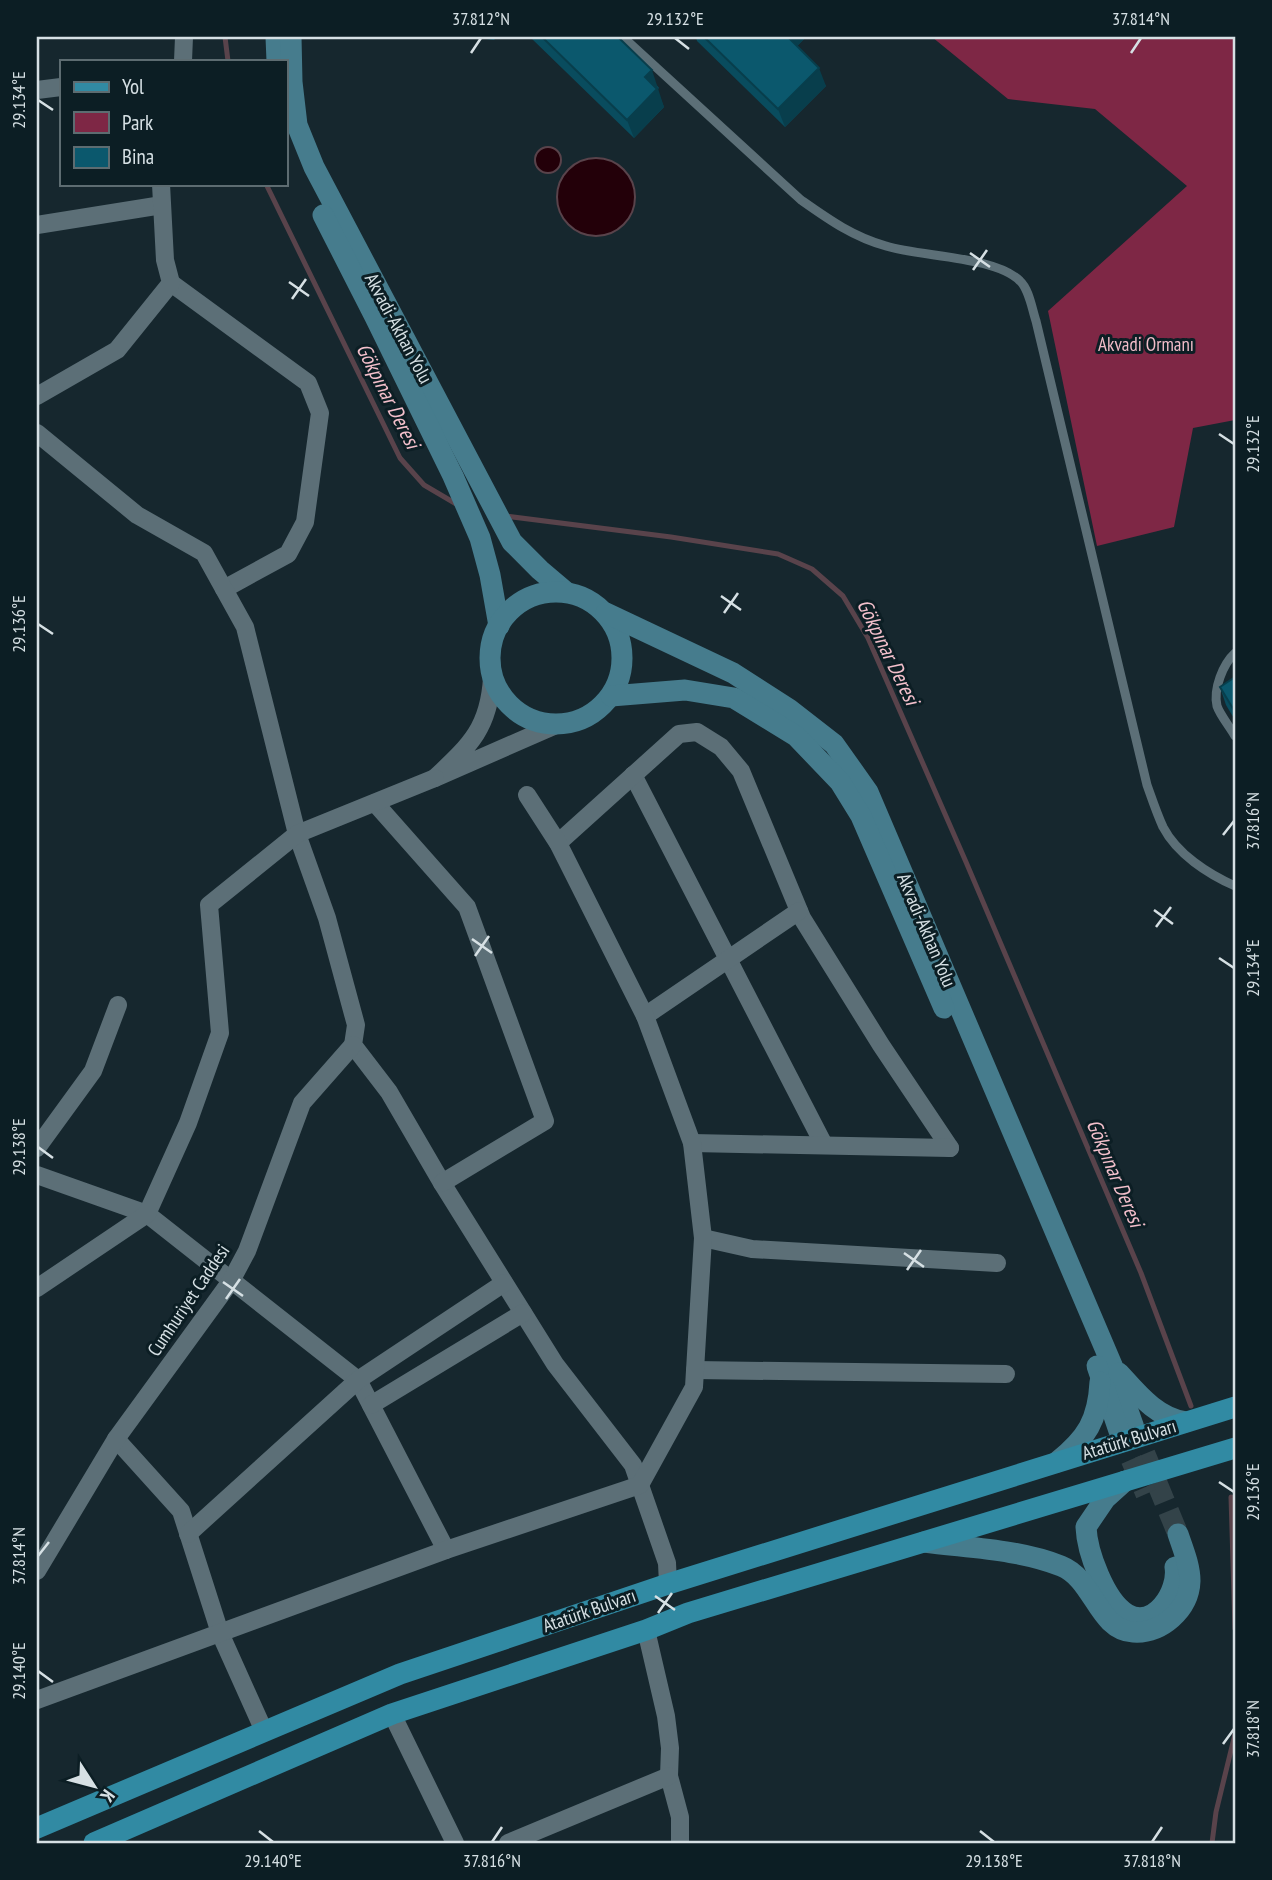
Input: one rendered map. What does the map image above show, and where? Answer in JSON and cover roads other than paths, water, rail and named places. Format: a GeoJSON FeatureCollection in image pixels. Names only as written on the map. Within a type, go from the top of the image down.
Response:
{"type":"FeatureCollection","features":[{"type":"Feature","properties":{"kind":"main road"},"geometry":{"type":"LineString","coordinates":[[276,37],[277,60]]}},
{"type":"Feature","properties":{"kind":"main road","name":"Akvadi-Akhan Yolu"},"geometry":{"type":"LineString","coordinates":[[291,37],[297,125],[314,167],[512,542],[566,592]]}},
{"type":"Feature","properties":{"kind":"main road","name":"Akvadi-Akhan Yolu"},"geometry":{"type":"LineString","coordinates":[[287,139],[302,174],[453,475],[480,538],[499,626]]}},
{"type":"Feature","properties":{"kind":"main road"},"geometry":{"type":"LineString","coordinates":[[566,592],[588,599],[606,613],[618,633],[623,656],[621,677],[611,696],[596,712],[578,722],[556,725],[535,722],[516,712],[501,697],[492,678],[489,657],[493,635],[504,617],[521,601],[543,593],[566,592]]}},
{"type":"Feature","properties":{"kind":"main road","name":"Akvadi-Akhan Yolu"},"geometry":{"type":"LineString","coordinates":[[606,613],[733,673],[789,709],[834,744],[868,792],[1105,1367]]}},
{"type":"Feature","properties":{"kind":"main road","name":"Akvadi-Akhan Yolu"},"geometry":{"type":"LineString","coordinates":[[611,696],[685,690],[734,698],[796,736],[841,782],[877,850],[1105,1367]]}},
{"type":"Feature","properties":{"kind":"main road"},"geometry":{"type":"LineString","coordinates":[[1105,1367],[1159,1412],[1174,1420],[1186,1422]]}},
{"type":"Feature","properties":{"kind":"main road"},"geometry":{"type":"LineString","coordinates":[[1105,1367],[1126,1428]]}},
{"type":"Feature","properties":{"kind":"main road"},"geometry":{"type":"LineString","coordinates":[[1057,1462],[1073,1450],[1094,1419],[1105,1367]]}},
{"type":"Feature","properties":{"kind":"main road","name":"Atatürk Bulvarı"},"geometry":{"type":"LineString","coordinates":[[37,1828],[400,1674],[668,1584],[1235,1407]]}},
{"type":"Feature","properties":{"kind":"main road","name":"Atatürk Bulvarı"},"geometry":{"type":"LineString","coordinates":[[94,1843],[391,1714],[646,1630],[688,1613],[1235,1448]]}},
{"type":"Feature","properties":{"kind":"main road"},"geometry":{"type":"LineString","coordinates":[[924,1542],[1040,1559],[1063,1566],[1078,1576],[1099,1609],[1113,1624],[1130,1632],[1151,1631],[1172,1620],[1184,1601],[1190,1582],[1187,1562],[1172,1537],[1176,1577],[1172,1592],[1162,1608],[1146,1616],[1135,1617],[1125,1613],[1115,1603],[1091,1556],[1086,1527],[1105,1499],[1125,1481]]}},
{"type":"Feature","properties":{"kind":"street"},"geometry":{"type":"LineString","coordinates":[[183,60],[184,37]]}},
{"type":"Feature","properties":{"kind":"street"},"geometry":{"type":"LineString","coordinates":[[37,90],[60,87]]}},
{"type":"Feature","properties":{"kind":"street"},"geometry":{"type":"LineString","coordinates":[[161,186],[165,260],[171,283],[308,383],[320,413],[305,522],[288,554],[224,589]]}},
{"type":"Feature","properties":{"kind":"street"},"geometry":{"type":"LineString","coordinates":[[37,225],[162,205]]}},
{"type":"Feature","properties":{"kind":"street"},"geometry":{"type":"LineString","coordinates":[[37,396],[117,350],[171,283]]}},
{"type":"Feature","properties":{"kind":"street"},"geometry":{"type":"LineString","coordinates":[[37,433],[136,515],[204,553],[245,627],[297,834],[327,918],[356,1025],[354,1045],[389,1091],[442,1183],[555,1364],[633,1465],[667,1563],[668,1584]]}},
{"type":"Feature","properties":{"kind":"street"},"geometry":{"type":"LineString","coordinates":[[435,778],[466,748],[482,725],[490,702],[492,678]]}},
{"type":"Feature","properties":{"kind":"street"},"geometry":{"type":"LineString","coordinates":[[37,1288],[147,1214],[188,1123],[220,1033],[209,905],[297,834],[556,725]]}},
{"type":"Feature","properties":{"kind":"street"},"geometry":{"type":"LineString","coordinates":[[558,843],[679,734],[696,732],[721,747],[741,771],[799,911],[881,1045],[950,1148],[692,1143]]}},
{"type":"Feature","properties":{"kind":"street"},"geometry":{"type":"LineString","coordinates":[[633,775],[824,1145]]}},
{"type":"Feature","properties":{"kind":"street"},"geometry":{"type":"LineString","coordinates":[[37,1700],[446,1550],[639,1485],[694,1387],[703,1238],[692,1143],[645,1016],[558,843],[527,795]]}},
{"type":"Feature","properties":{"kind":"street"},"geometry":{"type":"LineString","coordinates":[[375,803],[467,908],[545,1121],[442,1183]]}},
{"type":"Feature","properties":{"kind":"street"},"geometry":{"type":"LineString","coordinates":[[645,1016],[799,911]]}},
{"type":"Feature","properties":{"kind":"street"},"geometry":{"type":"LineString","coordinates":[[37,1148],[93,1071],[118,1005]]}},
{"type":"Feature","properties":{"kind":"street","name":"Cumhuriyet Caddesi"},"geometry":{"type":"LineString","coordinates":[[37,1571],[116,1439],[231,1281],[247,1251],[302,1103],[354,1045]]}},
{"type":"Feature","properties":{"kind":"street"},"geometry":{"type":"LineString","coordinates":[[37,1175],[147,1214],[358,1380],[446,1550]]}},
{"type":"Feature","properties":{"kind":"street"},"geometry":{"type":"LineString","coordinates":[[703,1238],[752,1249],[997,1262]]}},
{"type":"Feature","properties":{"kind":"street"},"geometry":{"type":"LineString","coordinates":[[188,1534],[358,1380],[504,1283]]}},
{"type":"Feature","properties":{"kind":"street"},"geometry":{"type":"LineString","coordinates":[[371,1405],[523,1313]]}},
{"type":"Feature","properties":{"kind":"street"},"geometry":{"type":"LineString","coordinates":[[695,1370],[1006,1374]]}},
{"type":"Feature","properties":{"kind":"street"},"geometry":{"type":"LineString","coordinates":[[116,1439],[181,1511],[220,1633],[264,1731]]}},
{"type":"Feature","properties":{"kind":"street"},"geometry":{"type":"LineString","coordinates":[[646,1630],[666,1716],[670,1748],[669,1776],[680,1817],[680,1843]]}},
{"type":"Feature","properties":{"kind":"street"},"geometry":{"type":"LineString","coordinates":[[391,1714],[455,1843]]}},
{"type":"Feature","properties":{"kind":"street"},"geometry":{"type":"LineString","coordinates":[[508,1843],[669,1776]]}},
{"type":"Feature","properties":{"kind":"lane"},"geometry":{"type":"LineString","coordinates":[[623,37],[801,200],[833,222],[862,239],[890,247],[989,265],[1009,273],[1023,283],[1036,321],[1147,785],[1164,829],[1183,853],[1220,879],[1235,886]]}},
{"type":"Feature","properties":{"kind":"lane"},"geometry":{"type":"LineString","coordinates":[[1235,653],[1219,677],[1217,706],[1235,736]]}},
{"type":"Feature","properties":{"kind":"waterway","name":"Gökpınar Deresi"},"geometry":{"type":"LineString","coordinates":[[225,37],[228,60]]}},
{"type":"Feature","properties":{"kind":"waterway","name":"Gökpınar Deresi"},"geometry":{"type":"LineString","coordinates":[[267,186],[400,458],[424,485],[458,505]]}},
{"type":"Feature","properties":{"kind":"waterway","name":"Gökpınar Deresi"},"geometry":{"type":"LineString","coordinates":[[505,516],[778,554],[812,569],[843,596],[868,638],[966,862],[1141,1273],[1191,1406]]}},
{"type":"Feature","properties":{"kind":"waterway","name":"Gökpınar Deresi"},"geometry":{"type":"LineString","coordinates":[[1231,1497],[1235,1629]]}},
{"type":"Feature","properties":{"kind":"waterway","name":"Gökpınar Deresi"},"geometry":{"type":"LineString","coordinates":[[1212,1843],[1216,1812],[1235,1734]]}},
{"type":"Feature","properties":{"kind":"tunnel"},"geometry":{"type":"LineString","coordinates":[[1133,1425],[1178,1534]]}},
{"type":"Feature","properties":{"kind":"tunnel"},"geometry":{"type":"LineString","coordinates":[[1119,1431],[1146,1494]]}},
{"type":"Feature","properties":{"kind":"park label","name":"Akvadi Ormanı"},"geometry":{"type":"Point","coordinates":[1146,344]}}]}
